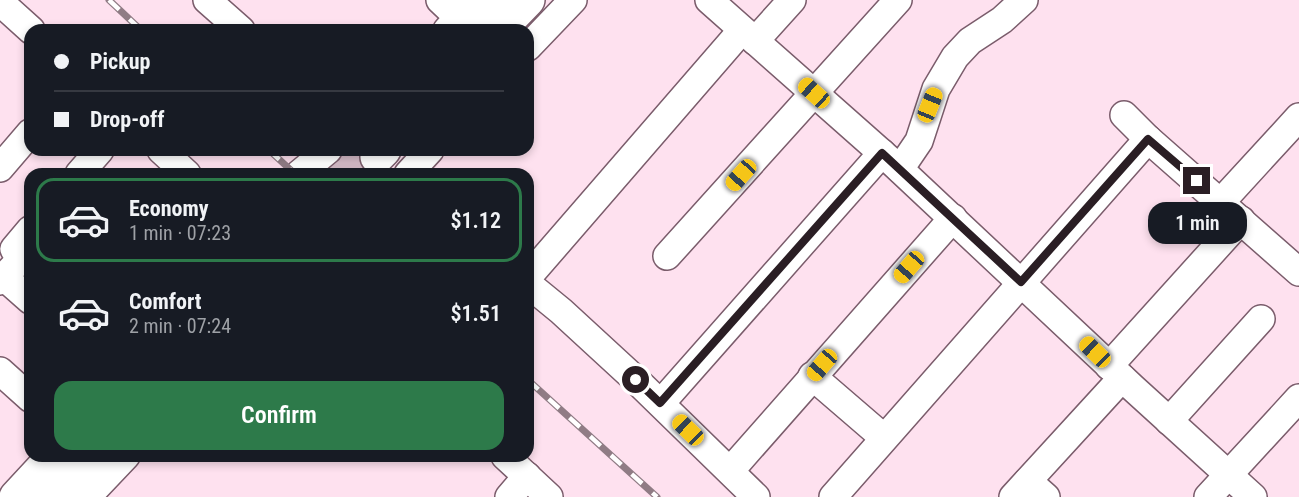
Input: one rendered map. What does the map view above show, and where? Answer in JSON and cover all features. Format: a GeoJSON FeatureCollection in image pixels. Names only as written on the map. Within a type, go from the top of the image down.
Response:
{"type":"FeatureCollection","features":[{"type":"Feature","properties":{"kind":"highway"},"geometry":{"type":"LineString","coordinates":[[458,16],[497,0]]}},
{"type":"Feature","properties":{"kind":"highway"},"geometry":{"type":"LineString","coordinates":[[506,24],[528,0]]}},
{"type":"Feature","properties":{"kind":"highway"},"geometry":{"type":"LineString","coordinates":[[16,497],[48,462]]}},
{"type":"Feature","properties":{"kind":"highway"},"geometry":{"type":"LineString","coordinates":[[53,497],[85,462]]}},
{"type":"Feature","properties":{"kind":"street"},"geometry":{"type":"LineString","coordinates":[[207,0],[234,24]]}},
{"type":"Feature","properties":{"kind":"street"},"geometry":{"type":"LineString","coordinates":[[534,41],[573,0]]}},
{"type":"Feature","properties":{"kind":"street"},"geometry":{"type":"LineString","coordinates":[[709,0],[891,161],[1115,372],[1253,497]]}},
{"type":"Feature","properties":{"kind":"street"},"geometry":{"type":"LineString","coordinates":[[534,270],[749,35],[792,0]]}},
{"type":"Feature","properties":{"kind":"street"},"geometry":{"type":"LineString","coordinates":[[667,256],[898,0]]}},
{"type":"Feature","properties":{"kind":"street"},"geometry":{"type":"LineString","coordinates":[[660,403],[891,161],[919,141],[936,89],[956,57],[970,41],[1002,20],[1024,0]]}},
{"type":"Feature","properties":{"kind":"street"},"geometry":{"type":"LineString","coordinates":[[0,2],[24,24]]}},
{"type":"Feature","properties":{"kind":"street"},"geometry":{"type":"LineString","coordinates":[[1124,115],[1148,139],[1297,267]]}},
{"type":"Feature","properties":{"kind":"street"},"geometry":{"type":"LineString","coordinates":[[1029,492],[1299,117]]}},
{"type":"Feature","properties":{"kind":"street"},"geometry":{"type":"LineString","coordinates":[[833,497],[1148,139]]}},
{"type":"Feature","properties":{"kind":"street"},"geometry":{"type":"LineString","coordinates":[[0,168],[24,140]]}},
{"type":"Feature","properties":{"kind":"street"},"geometry":{"type":"LineString","coordinates":[[84,168],[95,156]]}},
{"type":"Feature","properties":{"kind":"street"},"geometry":{"type":"LineString","coordinates":[[168,156],[180,168]]}},
{"type":"Feature","properties":{"kind":"street"},"geometry":{"type":"LineString","coordinates":[[415,168],[425,156]]}},
{"type":"Feature","properties":{"kind":"street"},"geometry":{"type":"LineString","coordinates":[[730,471],[952,218]]}},
{"type":"Feature","properties":{"kind":"street"},"geometry":{"type":"LineString","coordinates":[[24,237],[14,249],[20,260],[2,279],[24,296]]}},
{"type":"Feature","properties":{"kind":"street"},"geometry":{"type":"LineString","coordinates":[[534,289],[660,403],[756,497]]}},
{"type":"Feature","properties":{"kind":"street"},"geometry":{"type":"LineString","coordinates":[[1169,421],[1261,319]]}},
{"type":"Feature","properties":{"kind":"street"},"geometry":{"type":"LineString","coordinates":[[0,371],[24,393]]}},
{"type":"Feature","properties":{"kind":"street"},"geometry":{"type":"LineString","coordinates":[[812,376],[884,438]]}},
{"type":"Feature","properties":{"kind":"street"},"geometry":{"type":"LineString","coordinates":[[1208,497],[1299,398]]}},
{"type":"Feature","properties":{"kind":"street"},"geometry":{"type":"LineString","coordinates":[[0,494],[31,462]]}},
{"type":"Feature","properties":{"kind":"street"},"geometry":{"type":"LineString","coordinates":[[87,497],[120,462]]}},
{"type":"Feature","properties":{"kind":"street"},"geometry":{"type":"LineString","coordinates":[[512,462],[549,497]]}},
{"type":"Feature","properties":{"kind":"street"},"geometry":{"type":"LineString","coordinates":[[509,497],[527,476]]}},
{"type":"Feature","properties":{"kind":"tunnel"},"geometry":{"type":"LineString","coordinates":[[332,168],[345,156]]}},
{"type":"Feature","properties":{"kind":"tunnel"},"geometry":{"type":"LineString","coordinates":[[366,168],[377,157]]}},
{"type":"Feature","properties":{"kind":"railway"},"geometry":{"type":"LineString","coordinates":[[109,0],[135,24]]}},
{"type":"Feature","properties":{"kind":"railway"},"geometry":{"type":"LineString","coordinates":[[276,156],[288,168]]}},
{"type":"Feature","properties":{"kind":"railway"},"geometry":{"type":"LineString","coordinates":[[534,385],[657,497]]}},
{"type":"Feature","properties":{"kind":"route"},"geometry":{"type":"LineString","coordinates":[[636,380],[660,403],[882,153],[1021,282],[1148,139],[1197,181]]}}]}
